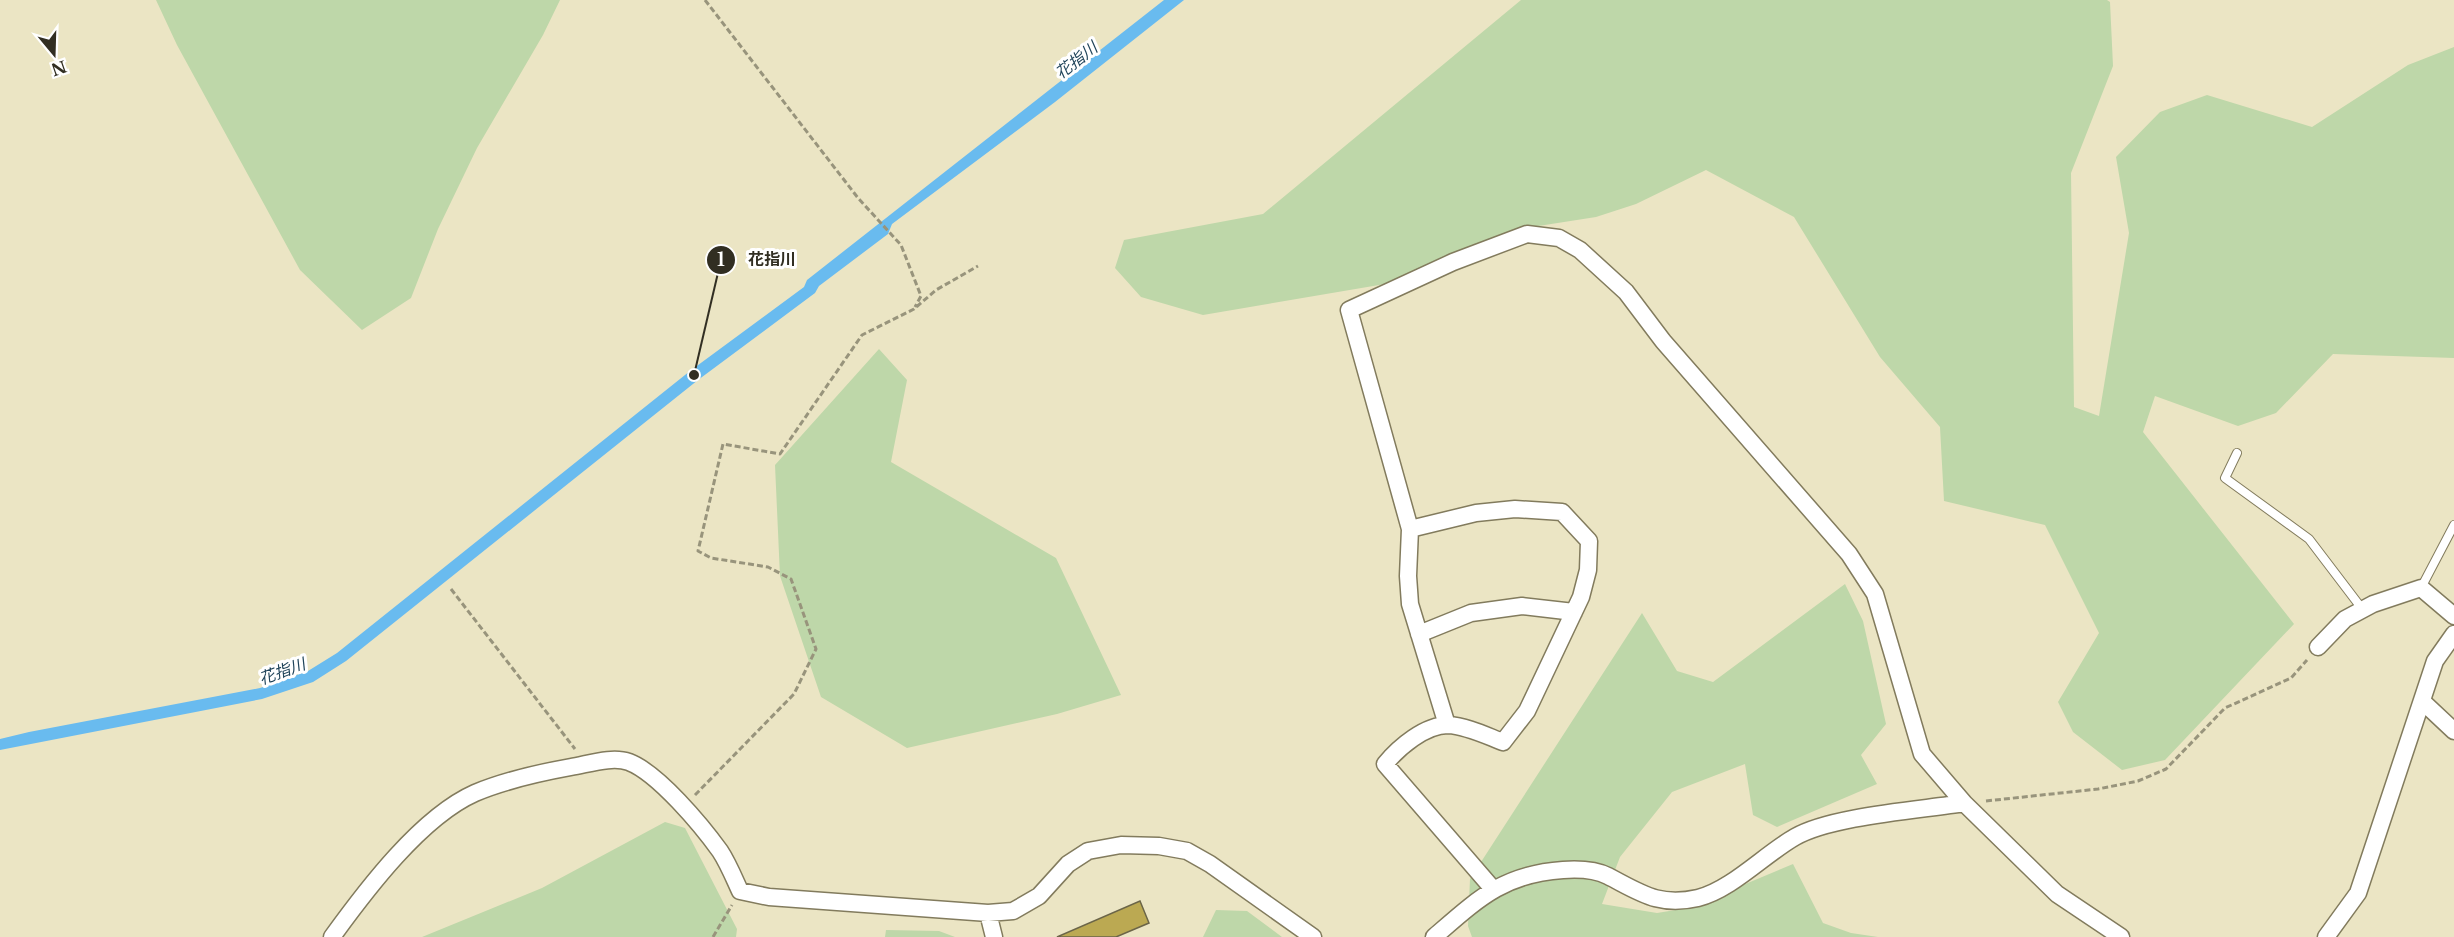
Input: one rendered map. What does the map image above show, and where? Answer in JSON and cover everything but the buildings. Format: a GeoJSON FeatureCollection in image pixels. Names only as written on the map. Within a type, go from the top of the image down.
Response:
{"type":"FeatureCollection","features":[{"type":"Feature","properties":{"kind":"street"},"geometry":{"type":"LineString","coordinates":[[1447,725],[1410,604],[1410,529],[1349,310],[1453,262],[1527,234],[1559,238],[1580,250],[1626,292],[1663,341],[1849,554],[1875,594],[1922,754],[1964,803],[2057,894],[2121,937]]}},
{"type":"Feature","properties":{"kind":"street"},"geometry":{"type":"LineString","coordinates":[[1410,529],[1476,513],[1515,509],[1562,512],[1589,541],[1588,570],[1574,612],[1527,711],[1503,742],[1447,725],[1418,735],[1395,752],[1385,765],[1493,889]]}},
{"type":"Feature","properties":{"kind":"street"},"geometry":{"type":"LineString","coordinates":[[2318,647],[2345,619],[2421,588],[2454,616]]}},
{"type":"Feature","properties":{"kind":"street"},"geometry":{"type":"LineString","coordinates":[[1419,634],[1471,613],[1522,606],[1574,612]]}},
{"type":"Feature","properties":{"kind":"street"},"geometry":{"type":"LineString","coordinates":[[2326,937],[2358,893],[2435,661],[2454,634]]}},
{"type":"Feature","properties":{"kind":"street"},"geometry":{"type":"LineString","coordinates":[[2422,701],[2454,731]]}},
{"type":"Feature","properties":{"kind":"street"},"geometry":{"type":"LineString","coordinates":[[332,937],[366,891],[433,820],[473,794],[533,773],[614,760],[630,762],[655,780],[682,806],[721,853],[740,891],[770,897],[988,913],[1013,911],[1039,896],[1068,864],[1088,851],[1121,845],[1159,846],[1187,851],[1210,864],[1313,937]]}},
{"type":"Feature","properties":{"kind":"street"},"geometry":{"type":"LineString","coordinates":[[1434,937],[1493,889],[1536,872],[1575,869],[1605,875],[1643,896],[1672,900],[1700,897],[1724,885],[1805,833],[1831,824],[1964,803]]}},
{"type":"Feature","properties":{"kind":"street"},"geometry":{"type":"LineString","coordinates":[[988,913],[994,937]]}},
{"type":"Feature","properties":{"kind":"lane"},"geometry":{"type":"LineString","coordinates":[[2237,453],[2225,478],[2309,539],[2363,610]]}},
{"type":"Feature","properties":{"kind":"lane"},"geometry":{"type":"LineString","coordinates":[[2421,588],[2454,525]]}},
{"type":"Feature","properties":{"kind":"path"},"geometry":{"type":"LineString","coordinates":[[705,0],[858,198],[901,245],[921,296],[914,309]]}},
{"type":"Feature","properties":{"kind":"path"},"geometry":{"type":"LineString","coordinates":[[682,806],[698,793],[794,694],[816,649],[791,579],[768,567],[711,558],[698,551],[723,444],[780,454],[862,335],[914,309],[936,290],[978,266]]}},
{"type":"Feature","properties":{"kind":"path"},"geometry":{"type":"LineString","coordinates":[[451,589],[587,764]]}},
{"type":"Feature","properties":{"kind":"path"},"geometry":{"type":"LineString","coordinates":[[1964,803],[2098,789],[2148,777],[2166,769],[2225,708],[2292,678],[2318,647]]}},
{"type":"Feature","properties":{"kind":"path"},"geometry":{"type":"LineString","coordinates":[[713,937],[740,891]]}},
{"type":"Feature","properties":{"kind":"green space"},"geometry":{"type":"Polygon","coordinates":[[[156,0],[560,0],[543,35],[477,148],[438,229],[411,298],[362,330],[300,270],[177,45],[156,0]]]}},
{"type":"Feature","properties":{"kind":"green space"},"geometry":{"type":"Polygon","coordinates":[[[1521,0],[2107,0],[2110,2],[2113,66],[2071,173],[2074,407],[2099,416],[2129,233],[2116,157],[2160,112],[2207,95],[2312,127],[2408,65],[2454,47],[2454,358],[2333,354],[2276,413],[2238,426],[2155,396],[2143,432],[2294,624],[2165,760],[2122,770],[2073,732],[2058,702],[2099,633],[2045,525],[1944,501],[1940,427],[1880,357],[1794,217],[1706,170],[1636,204],[1596,217],[1519,229],[1385,284],[1203,315],[1141,297],[1115,268],[1124,240],[1263,214],[1521,0]]]}},
{"type":"Feature","properties":{"kind":"green space"},"geometry":{"type":"Polygon","coordinates":[[[879,349],[907,380],[891,462],[1056,558],[1121,695],[1057,714],[907,748],[821,697],[780,576],[775,465],[879,349]]]}},
{"type":"Feature","properties":{"kind":"green space"},"geometry":{"type":"Polygon","coordinates":[[[1845,584],[1863,621],[1886,724],[1861,755],[1877,784],[1777,827],[1753,815],[1745,764],[1672,792],[1620,857],[1602,904],[1657,913],[1688,908],[1793,864],[1823,923],[1851,933],[1878,937],[1472,937],[1468,926],[1470,879],[1642,613],[1677,671],[1713,682],[1845,584]]]}},
{"type":"Feature","properties":{"kind":"green space"},"geometry":{"type":"Polygon","coordinates":[[[665,822],[685,828],[737,929],[736,937],[422,937],[542,888],[665,822]]]}},
{"type":"Feature","properties":{"kind":"green space"},"geometry":{"type":"Polygon","coordinates":[[[1216,910],[1247,911],[1282,937],[1203,937],[1216,910]]]}},
{"type":"Feature","properties":{"kind":"green space"},"geometry":{"type":"Polygon","coordinates":[[[886,930],[939,931],[955,937],[885,937],[886,930]]]}},
{"type":"Feature","properties":{"kind":"water","name":"花指川"},"geometry":{"type":"Polygon","coordinates":[[[1164,0],[1184,0],[1055,102],[892,224],[888,234],[819,286],[815,293],[698,380],[346,661],[313,682],[262,699],[0,750],[0,739],[29,732],[260,688],[308,671],[337,653],[690,371],[804,287],[807,280],[1164,0]]]}},
{"type":"Feature","properties":{"kind":"place","name":"花指川"},"geometry":{"type":"Point","coordinates":[694,375]}}]}
